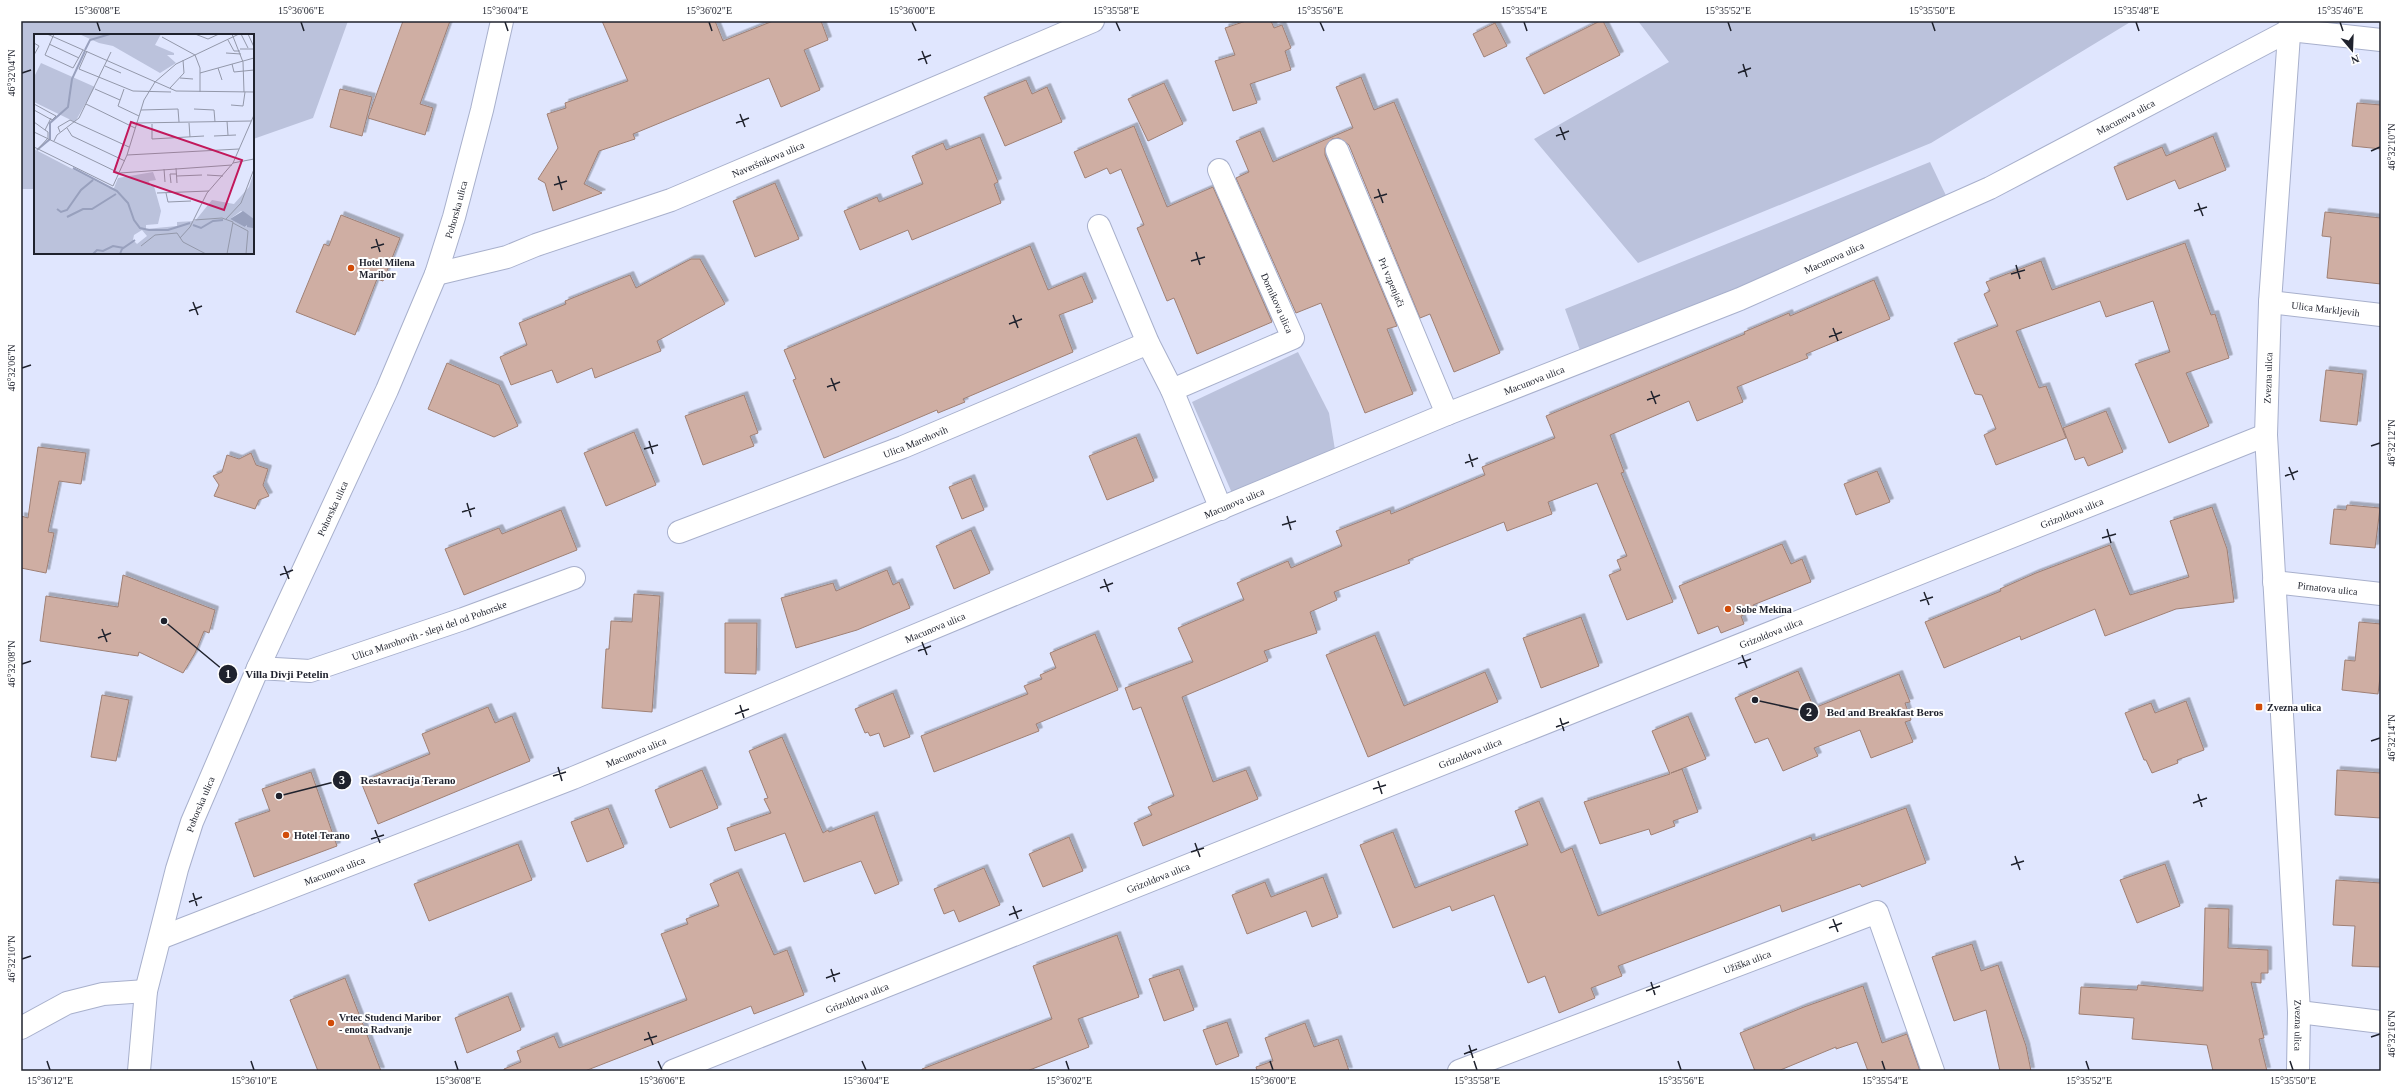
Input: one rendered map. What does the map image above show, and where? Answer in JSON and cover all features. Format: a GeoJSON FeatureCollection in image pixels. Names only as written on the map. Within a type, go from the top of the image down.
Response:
{"type":"FeatureCollection","features":[{"type":"Feature","properties":{"kind":"street","name":"Pohorska ulica"},"geometry":{"type":"LineString","coordinates":[[139,1071],[146,991],[177,869],[192,822],[258,668],[361,448],[436,274],[458,202],[482,110],[502,21]]}},
{"type":"Feature","properties":{"kind":"street","name":"Naveršnikova ulica"},"geometry":{"type":"LineString","coordinates":[[436,274],[507,257],[536,245],[671,200],[1093,21]]}},
{"type":"Feature","properties":{"kind":"street"},"geometry":{"type":"LineString","coordinates":[[2290,25],[2381,40]]}},
{"type":"Feature","properties":{"kind":"street","name":"Zvezna ulica"},"geometry":{"type":"LineString","coordinates":[[2290,25],[2270,302],[2266,435],[2299,1012],[2298,1071]]}},
{"type":"Feature","properties":{"kind":"street","name":"Macunova ulica"},"geometry":{"type":"LineString","coordinates":[[160,938],[573,778],[1447,414],[1740,299],[1990,188],[2290,25]]}},
{"type":"Feature","properties":{"kind":"street","name":"Pri vzpenjači"},"geometry":{"type":"LineString","coordinates":[[1337,150],[1447,414]]}},
{"type":"Feature","properties":{"kind":"street","name":"Dornikova ulica"},"geometry":{"type":"LineString","coordinates":[[1172,390],[1293,338],[1219,170]]}},
{"type":"Feature","properties":{"kind":"street"},"geometry":{"type":"LineString","coordinates":[[1099,226],[1148,343],[1172,390],[1221,509]]}},
{"type":"Feature","properties":{"kind":"street","name":"Ulica Markljevih"},"geometry":{"type":"LineString","coordinates":[[2270,302],[2381,315]]}},
{"type":"Feature","properties":{"kind":"street","name":"Ulica Marohovih"},"geometry":{"type":"LineString","coordinates":[[679,532],[903,447],[1148,343]]}},
{"type":"Feature","properties":{"kind":"street","name":"Grizoldova ulica"},"geometry":{"type":"LineString","coordinates":[[673,1071],[2266,435]]}},
{"type":"Feature","properties":{"kind":"street","name":"Ulica Marohovih - slepi del od Pohorske"},"geometry":{"type":"LineString","coordinates":[[258,668],[310,671],[463,619],[574,578]]}},
{"type":"Feature","properties":{"kind":"street","name":"Pirnatova ulica"},"geometry":{"type":"LineString","coordinates":[[2274,582],[2381,594]]}},
{"type":"Feature","properties":{"kind":"street","name":"Užiška ulica"},"geometry":{"type":"LineString","coordinates":[[1459,1071],[1877,912],[1933,1071]]}},
{"type":"Feature","properties":{"kind":"street"},"geometry":{"type":"LineString","coordinates":[[21,1028],[67,1003],[103,994],[146,991]]}},
{"type":"Feature","properties":{"kind":"street"},"geometry":{"type":"LineString","coordinates":[[2299,1012],[2381,1022]]}},
{"type":"Feature","properties":{"kind":"shaded area"},"geometry":{"type":"Polygon","coordinates":[[[21,21],[348,21],[313,118],[254,139],[254,34],[34,34],[34,189],[21,189],[21,21]]]}},
{"type":"Feature","properties":{"kind":"shaded area"},"geometry":{"type":"Polygon","coordinates":[[[1638,21],[2132,21],[1931,143],[1638,263],[1534,139],[1669,62],[1638,21]]]}},
{"type":"Feature","properties":{"kind":"shaded area"},"geometry":{"type":"Polygon","coordinates":[[[1930,162],[1951,206],[1582,356],[1565,309],[1930,162]]]}},
{"type":"Feature","properties":{"kind":"shaded area"},"geometry":{"type":"Polygon","coordinates":[[[1298,352],[1329,413],[1336,456],[1235,500],[1192,402],[1298,352]]]}},
{"type":"Feature","properties":{"kind":"building"},"geometry":{"type":"Polygon","coordinates":[[[403,21],[450,21],[420,104],[433,108],[425,135],[368,118],[403,21]]]}},
{"type":"Feature","properties":{"kind":"building"},"geometry":{"type":"Polygon","coordinates":[[[602,21],[715,21],[723,41],[773,21],[821,21],[828,40],[804,50],[820,90],[781,107],[769,78],[633,134],[635,139],[599,151],[584,184],[602,193],[553,211],[545,183],[538,179],[558,148],[547,114],[566,108],[565,103],[628,81],[602,21]]]}},
{"type":"Feature","properties":{"kind":"building"},"geometry":{"type":"Polygon","coordinates":[[[1246,21],[1271,21],[1274,28],[1282,25],[1291,48],[1285,51],[1291,70],[1250,84],[1257,103],[1233,111],[1215,61],[1235,55],[1225,28],[1246,21]]]}},
{"type":"Feature","properties":{"kind":"building"},"geometry":{"type":"Polygon","coordinates":[[[1600,21],[1603,21],[1620,55],[1544,94],[1526,58],[1600,21]]]}},
{"type":"Feature","properties":{"kind":"building"},"geometry":{"type":"Polygon","coordinates":[[[1495,23],[1507,46],[1484,57],[1473,34],[1495,23]]]}},
{"type":"Feature","properties":{"kind":"building"},"geometry":{"type":"Polygon","coordinates":[[[1361,77],[1374,110],[1394,102],[1500,353],[1454,372],[1430,314],[1420,318],[1349,145],[1339,138],[1332,139],[1325,148],[1325,155],[1397,326],[1387,329],[1413,394],[1365,413],[1321,303],[1296,313],[1236,178],[1249,172],[1236,141],[1260,131],[1273,162],[1353,128],[1336,87],[1361,77]]]}},
{"type":"Feature","properties":{"kind":"building"},"geometry":{"type":"Polygon","coordinates":[[[1026,80],[1032,94],[1047,87],[1062,122],[1005,146],[984,97],[1026,80]]]}},
{"type":"Feature","properties":{"kind":"building"},"geometry":{"type":"Polygon","coordinates":[[[1164,83],[1183,124],[1148,141],[1128,99],[1164,83]]]}},
{"type":"Feature","properties":{"kind":"building"},"geometry":{"type":"Polygon","coordinates":[[[340,89],[372,97],[362,136],[330,127],[340,89]]]}},
{"type":"Feature","properties":{"kind":"building"},"geometry":{"type":"Polygon","coordinates":[[[2357,103],[2381,105],[2381,149],[2352,146],[2357,103]]]}},
{"type":"Feature","properties":{"kind":"building"},"geometry":{"type":"Polygon","coordinates":[[[1134,126],[1167,207],[1213,187],[1272,322],[1197,354],[1174,298],[1167,301],[1137,228],[1144,225],[1121,169],[1110,174],[1107,168],[1085,178],[1074,152],[1134,126]]]}},
{"type":"Feature","properties":{"kind":"building"},"geometry":{"type":"Polygon","coordinates":[[[2213,136],[2226,170],[2179,189],[2175,180],[2127,200],[2114,167],[2162,147],[2166,156],[2213,136]]]}},
{"type":"Feature","properties":{"kind":"building"},"geometry":{"type":"Polygon","coordinates":[[[980,137],[998,182],[994,184],[1001,203],[912,240],[908,230],[860,250],[844,211],[877,197],[879,202],[923,184],[912,156],[943,143],[946,150],[980,137]]]}},
{"type":"Feature","properties":{"kind":"building"},"geometry":{"type":"Polygon","coordinates":[[[775,183],[799,239],[755,257],[733,201],[775,183]]]}},
{"type":"Feature","properties":{"kind":"building"},"geometry":{"type":"Polygon","coordinates":[[[2325,212],[2381,218],[2381,284],[2327,278],[2331,237],[2322,236],[2325,212]]]}},
{"type":"Feature","properties":{"kind":"building","name":"Hotel Milena Maribor"},"geometry":{"type":"Polygon","coordinates":[[[341,215],[400,238],[383,281],[377,279],[355,335],[296,312],[324,244],[329,246],[341,215]]]}},
{"type":"Feature","properties":{"kind":"building"},"geometry":{"type":"Polygon","coordinates":[[[2185,243],[2211,315],[2215,314],[2229,358],[2186,373],[2209,426],[2169,443],[2135,364],[2170,352],[2153,301],[2106,317],[2100,301],[2016,331],[2039,388],[2046,386],[2066,438],[1996,465],[1984,435],[1996,429],[1982,395],[1975,394],[1954,343],[1998,326],[1984,294],[1990,291],[1986,282],[2041,261],[2052,290],[2185,243]]]}},
{"type":"Feature","properties":{"kind":"building"},"geometry":{"type":"Polygon","coordinates":[[[1030,246],[1048,290],[1082,276],[1093,302],[1059,315],[1073,352],[963,399],[965,402],[938,413],[937,410],[824,458],[793,380],[796,379],[784,350],[1030,246]]]}},
{"type":"Feature","properties":{"kind":"building"},"geometry":{"type":"Polygon","coordinates":[[[691,259],[700,259],[725,304],[657,341],[661,351],[595,378],[592,368],[557,383],[552,370],[511,385],[500,357],[527,345],[519,323],[566,304],[565,301],[630,275],[636,288],[691,259]]]}},
{"type":"Feature","properties":{"kind":"building"},"geometry":{"type":"Polygon","coordinates":[[[1874,280],[1890,319],[1806,354],[1808,358],[1737,387],[1743,402],[1697,421],[1689,401],[1610,435],[1624,472],[1621,473],[1673,602],[1627,620],[1609,575],[1621,570],[1617,560],[1627,556],[1597,483],[1548,502],[1552,514],[1507,531],[1504,522],[1408,560],[1410,563],[1334,592],[1337,600],[1310,612],[1317,633],[1264,651],[1268,661],[1182,697],[1213,782],[1246,770],[1258,799],[1143,846],[1134,823],[1152,815],[1148,807],[1174,796],[1141,707],[1133,710],[1125,688],[1193,662],[1178,628],[1244,600],[1237,583],[1288,561],[1291,568],[1342,546],[1336,531],[1390,510],[1391,514],[1485,475],[1482,467],[1555,438],[1546,416],[1745,334],[1744,332],[1789,313],[1790,316],[1874,280]]]}},
{"type":"Feature","properties":{"kind":"building"},"geometry":{"type":"Polygon","coordinates":[[[447,363],[499,385],[518,426],[494,437],[428,409],[447,363]]]}},
{"type":"Feature","properties":{"kind":"building"},"geometry":{"type":"Polygon","coordinates":[[[2326,370],[2363,374],[2357,425],[2320,421],[2326,370]]]}},
{"type":"Feature","properties":{"kind":"building"},"geometry":{"type":"Polygon","coordinates":[[[744,395],[758,433],[750,436],[754,446],[703,465],[685,416],[744,395]]]}},
{"type":"Feature","properties":{"kind":"building"},"geometry":{"type":"Polygon","coordinates":[[[2106,411],[2123,452],[2088,466],[2084,457],[2075,460],[2063,428],[2106,411]]]}},
{"type":"Feature","properties":{"kind":"building"},"geometry":{"type":"Polygon","coordinates":[[[634,432],[656,485],[606,506],[584,453],[634,432]]]}},
{"type":"Feature","properties":{"kind":"building"},"geometry":{"type":"Polygon","coordinates":[[[1136,437],[1154,481],[1107,500],[1089,456],[1136,437]]]}},
{"type":"Feature","properties":{"kind":"building"},"geometry":{"type":"Polygon","coordinates":[[[38,447],[86,453],[81,484],[59,481],[48,532],[54,533],[46,573],[21,568],[21,516],[28,518],[38,447]]]}},
{"type":"Feature","properties":{"kind":"building"},"geometry":{"type":"Polygon","coordinates":[[[251,453],[256,465],[268,469],[263,485],[269,496],[259,500],[255,509],[214,496],[219,485],[213,476],[222,472],[227,455],[239,459],[251,453]]]}},
{"type":"Feature","properties":{"kind":"building"},"geometry":{"type":"Polygon","coordinates":[[[1877,471],[1890,502],[1856,515],[1844,484],[1877,471]]]}},
{"type":"Feature","properties":{"kind":"building"},"geometry":{"type":"Polygon","coordinates":[[[971,478],[984,510],[962,519],[949,487],[971,478]]]}},
{"type":"Feature","properties":{"kind":"building"},"geometry":{"type":"Polygon","coordinates":[[[2347,505],[2380,508],[2375,548],[2330,544],[2334,509],[2346,510],[2347,505]]]}},
{"type":"Feature","properties":{"kind":"building"},"geometry":{"type":"Polygon","coordinates":[[[2212,507],[2227,549],[2234,602],[2176,609],[2105,636],[2095,609],[2021,640],[2020,636],[1944,668],[1925,622],[2001,591],[2000,589],[2036,573],[2110,545],[2130,595],[2189,577],[2170,521],[2212,507]]]}},
{"type":"Feature","properties":{"kind":"building"},"geometry":{"type":"Polygon","coordinates":[[[561,510],[577,550],[464,595],[445,549],[499,528],[502,534],[561,510]]]}},
{"type":"Feature","properties":{"kind":"building"},"geometry":{"type":"Polygon","coordinates":[[[971,530],[990,573],[954,589],[936,546],[971,530]]]}},
{"type":"Feature","properties":{"kind":"building"},"geometry":{"type":"Polygon","coordinates":[[[1782,544],[1791,564],[1802,559],[1811,582],[1753,605],[1755,610],[1741,616],[1744,624],[1721,633],[1718,626],[1698,634],[1679,586],[1782,544]]]}},
{"type":"Feature","properties":{"kind":"building"},"geometry":{"type":"Polygon","coordinates":[[[887,570],[893,585],[899,582],[910,608],[857,630],[796,648],[781,598],[833,583],[836,591],[887,570]]]}},
{"type":"Feature","properties":{"kind":"building"},"geometry":{"type":"Polygon","coordinates":[[[123,575],[215,610],[209,633],[204,631],[195,653],[183,673],[139,652],[138,656],[40,641],[46,596],[118,607],[123,575]]]}},
{"type":"Feature","properties":{"kind":"building"},"geometry":{"type":"Polygon","coordinates":[[[634,594],[660,596],[652,712],[602,708],[606,649],[609,649],[611,621],[632,622],[634,594]]]}},
{"type":"Feature","properties":{"kind":"building"},"geometry":{"type":"Polygon","coordinates":[[[1581,617],[1599,666],[1541,688],[1523,638],[1581,617]]]}},
{"type":"Feature","properties":{"kind":"building"},"geometry":{"type":"Polygon","coordinates":[[[2359,622],[2381,624],[2381,669],[2378,694],[2342,690],[2345,660],[2355,661],[2359,622]]]}},
{"type":"Feature","properties":{"kind":"building"},"geometry":{"type":"Polygon","coordinates":[[[725,623],[757,623],[756,674],[725,673],[725,623]]]}},
{"type":"Feature","properties":{"kind":"building"},"geometry":{"type":"Polygon","coordinates":[[[1095,634],[1118,690],[1036,724],[1039,731],[934,772],[921,736],[1028,694],[1024,686],[1042,679],[1040,675],[1056,668],[1050,653],[1095,634]]]}},
{"type":"Feature","properties":{"kind":"building"},"geometry":{"type":"Polygon","coordinates":[[[1375,635],[1404,706],[1485,672],[1498,702],[1368,757],[1326,655],[1375,635]]]}},
{"type":"Feature","properties":{"kind":"building"},"geometry":{"type":"Polygon","coordinates":[[[1798,671],[1814,708],[1899,674],[1910,702],[1905,703],[1911,720],[1905,722],[1913,742],[1871,758],[1860,730],[1814,748],[1818,756],[1783,771],[1768,738],[1755,743],[1735,698],[1798,671]]]}},
{"type":"Feature","properties":{"kind":"building"},"geometry":{"type":"Polygon","coordinates":[[[893,693],[910,737],[884,747],[879,733],[870,736],[868,732],[865,733],[855,709],[893,693]]]}},
{"type":"Feature","properties":{"kind":"building"},"geometry":{"type":"Polygon","coordinates":[[[102,695],[129,700],[116,761],[91,757],[102,695]]]}},
{"type":"Feature","properties":{"kind":"building"},"geometry":{"type":"Polygon","coordinates":[[[2186,701],[2204,750],[2177,760],[2178,763],[2152,773],[2146,760],[2144,760],[2125,713],[2151,703],[2155,713],[2186,701]]]}},
{"type":"Feature","properties":{"kind":"building"},"geometry":{"type":"Polygon","coordinates":[[[488,707],[495,723],[512,716],[530,761],[378,824],[361,782],[430,754],[422,734],[488,707]]]}},
{"type":"Feature","properties":{"kind":"building"},"geometry":{"type":"Polygon","coordinates":[[[1688,716],[1706,759],[1671,773],[1682,769],[1698,812],[1673,821],[1675,826],[1651,835],[1649,829],[1600,844],[1584,802],[1670,774],[1652,731],[1688,716]]]}},
{"type":"Feature","properties":{"kind":"building"},"geometry":{"type":"Polygon","coordinates":[[[782,737],[823,833],[874,815],[899,884],[875,894],[861,861],[804,882],[785,833],[735,851],[727,828],[771,813],[764,799],[768,798],[749,751],[782,737]]]}},
{"type":"Feature","properties":{"kind":"building"},"geometry":{"type":"Polygon","coordinates":[[[702,770],[718,808],[670,828],[655,790],[702,770]]]}},
{"type":"Feature","properties":{"kind":"building"},"geometry":{"type":"Polygon","coordinates":[[[2337,770],[2381,773],[2381,818],[2335,815],[2337,770]]]}},
{"type":"Feature","properties":{"kind":"building","name":"Hotel Terano"},"geometry":{"type":"Polygon","coordinates":[[[311,772],[337,846],[254,877],[235,823],[270,811],[262,789],[311,772]]]}},
{"type":"Feature","properties":{"kind":"building"},"geometry":{"type":"Polygon","coordinates":[[[1539,801],[1561,853],[1572,848],[1598,916],[1811,837],[1812,841],[1906,808],[1926,863],[1862,887],[1860,884],[1782,912],[1780,905],[1618,966],[1622,976],[1591,988],[1595,998],[1559,1013],[1545,976],[1528,983],[1494,895],[1452,911],[1450,906],[1393,928],[1360,845],[1393,832],[1415,888],[1528,845],[1515,811],[1539,801]]]}},
{"type":"Feature","properties":{"kind":"building"},"geometry":{"type":"Polygon","coordinates":[[[608,808],[624,847],[587,862],[571,822],[608,808]]]}},
{"type":"Feature","properties":{"kind":"building"},"geometry":{"type":"Polygon","coordinates":[[[1069,837],[1083,871],[1043,887],[1029,854],[1069,837]]]}},
{"type":"Feature","properties":{"kind":"building"},"geometry":{"type":"Polygon","coordinates":[[[518,844],[532,880],[429,921],[414,884],[518,844]]]}},
{"type":"Feature","properties":{"kind":"building"},"geometry":{"type":"Polygon","coordinates":[[[2165,864],[2180,906],[2137,923],[2120,880],[2165,864]]]}},
{"type":"Feature","properties":{"kind":"building"},"geometry":{"type":"Polygon","coordinates":[[[984,868],[1000,905],[959,922],[954,910],[944,914],[934,889],[984,868]]]}},
{"type":"Feature","properties":{"kind":"building"},"geometry":{"type":"Polygon","coordinates":[[[738,872],[774,955],[787,950],[804,995],[754,1014],[751,1006],[585,1071],[504,1071],[504,1069],[521,1062],[517,1051],[554,1036],[559,1048],[687,1000],[661,934],[688,924],[686,919],[719,906],[710,884],[738,872]]]}},
{"type":"Feature","properties":{"kind":"building"},"geometry":{"type":"Polygon","coordinates":[[[1323,877],[1338,917],[1312,927],[1306,911],[1247,934],[1232,895],[1265,882],[1271,897],[1323,877]]]}},
{"type":"Feature","properties":{"kind":"building"},"geometry":{"type":"Polygon","coordinates":[[[2336,880],[2381,883],[2381,967],[2352,966],[2355,926],[2333,925],[2336,880]]]}},
{"type":"Feature","properties":{"kind":"building"},"geometry":{"type":"Polygon","coordinates":[[[2205,908],[2229,909],[2228,948],[2268,950],[2268,973],[2261,973],[2261,983],[2251,982],[2264,1038],[2259,1039],[2267,1071],[2213,1071],[2207,1045],[2132,1039],[2134,1018],[2079,1014],[2081,987],[2137,990],[2138,985],[2203,991],[2205,908]]]}},
{"type":"Feature","properties":{"kind":"building"},"geometry":{"type":"Polygon","coordinates":[[[1117,935],[1139,997],[1078,1019],[1089,1047],[1027,1071],[922,1071],[922,1069],[1052,1019],[1033,966],[1117,935]]]}},
{"type":"Feature","properties":{"kind":"building"},"geometry":{"type":"Polygon","coordinates":[[[1972,944],[1981,971],[1998,965],[2026,1046],[2031,1071],[2000,1071],[1986,1010],[1954,1021],[1932,957],[1972,944]]]}},
{"type":"Feature","properties":{"kind":"building"},"geometry":{"type":"Polygon","coordinates":[[[1179,969],[1194,1010],[1164,1021],[1149,979],[1179,969]]]}},
{"type":"Feature","properties":{"kind":"building","name":"Vrtec Studenci Maribor - enota Radvanje"},"geometry":{"type":"Polygon","coordinates":[[[345,978],[381,1071],[318,1071],[290,1000],[345,978]]]}},
{"type":"Feature","properties":{"kind":"building"},"geometry":{"type":"Polygon","coordinates":[[[1863,986],[1882,1043],[1907,1034],[1920,1071],[1868,1071],[1857,1042],[1836,1049],[1836,1047],[1778,1071],[1755,1071],[1740,1033],[1804,1007],[1863,986]]]}},
{"type":"Feature","properties":{"kind":"building"},"geometry":{"type":"Polygon","coordinates":[[[508,996],[521,1030],[467,1053],[455,1018],[508,996]]]}},
{"type":"Feature","properties":{"kind":"building"},"geometry":{"type":"Polygon","coordinates":[[[1227,1022],[1239,1056],[1216,1065],[1203,1030],[1227,1022]]]}},
{"type":"Feature","properties":{"kind":"building"},"geometry":{"type":"Polygon","coordinates":[[[1305,1023],[1314,1047],[1338,1039],[1349,1071],[1257,1071],[1256,1067],[1273,1061],[1265,1038],[1305,1023]]]}},
{"type":"Feature","properties":{"kind":"place","name":"Hotel Milena Maribor"},"geometry":{"type":"Point","coordinates":[351,268]}},
{"type":"Feature","properties":{"kind":"place","name":"Sobe Mekina"},"geometry":{"type":"Point","coordinates":[1728,609]}},
{"type":"Feature","properties":{"kind":"place","name":"Villa Divji Petelin"},"geometry":{"type":"Point","coordinates":[164,621]}},
{"type":"Feature","properties":{"kind":"place","name":"Bed and Breakfast Beros"},"geometry":{"type":"Point","coordinates":[1755,700]}},
{"type":"Feature","properties":{"kind":"place","name":"Zvezna ulica"},"geometry":{"type":"Point","coordinates":[2259,707]}},
{"type":"Feature","properties":{"kind":"place","name":"Restavracija Terano"},"geometry":{"type":"Point","coordinates":[279,796]}},
{"type":"Feature","properties":{"kind":"place","name":"Hotel Terano"},"geometry":{"type":"Point","coordinates":[286,835]}},
{"type":"Feature","properties":{"kind":"place","name":"Vrtec Studenci Maribor - enota Radvanje"},"geometry":{"type":"Point","coordinates":[331,1023]}}]}
